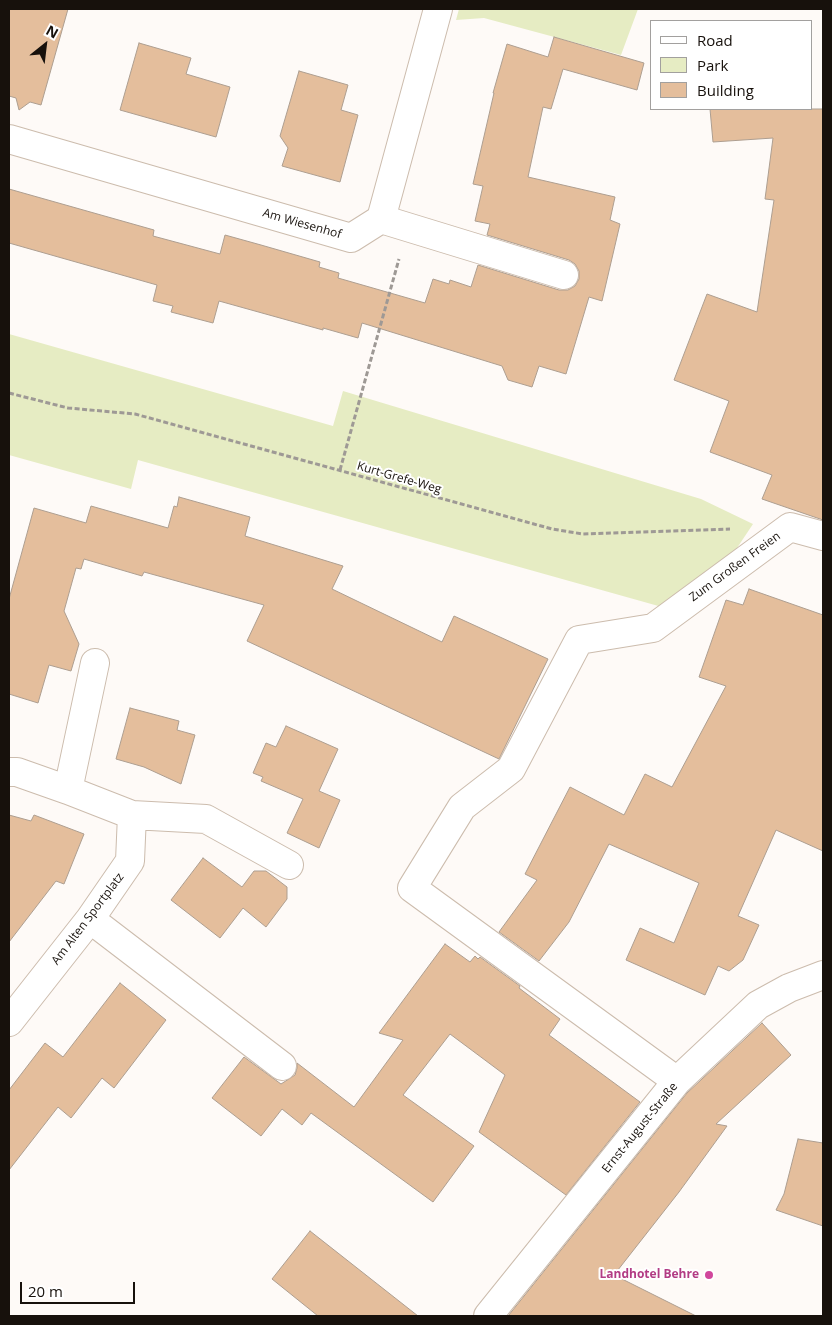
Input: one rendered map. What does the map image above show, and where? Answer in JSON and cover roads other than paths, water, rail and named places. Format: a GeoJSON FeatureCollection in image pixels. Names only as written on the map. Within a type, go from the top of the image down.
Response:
{"type":"FeatureCollection","features":[{"type":"Feature","properties":{"kind":"street"},"geometry":{"type":"LineString","coordinates":[[438,9],[381,219],[564,275]]}},
{"type":"Feature","properties":{"kind":"street","name":"Am Wiesenhof"},"geometry":{"type":"LineString","coordinates":[[9,139],[352,238],[381,219]]}},
{"type":"Feature","properties":{"kind":"street","name":"Zum Großen Freien"},"geometry":{"type":"LineString","coordinates":[[677,1082],[412,888],[462,806],[511,769],[579,640],[653,628],[790,527],[823,536]]}},
{"type":"Feature","properties":{"kind":"street"},"geometry":{"type":"LineString","coordinates":[[68,790],[95,663]]}},
{"type":"Feature","properties":{"kind":"street"},"geometry":{"type":"LineString","coordinates":[[9,772],[17,772],[132,815],[206,819],[289,865]]}},
{"type":"Feature","properties":{"kind":"street","name":"Am Alten Sportplatz"},"geometry":{"type":"LineString","coordinates":[[9,1022],[90,919],[130,861],[132,815]]}},
{"type":"Feature","properties":{"kind":"street"},"geometry":{"type":"LineString","coordinates":[[90,919],[282,1066]]}},
{"type":"Feature","properties":{"kind":"street","name":"Ernst-August-Straße"},"geometry":{"type":"LineString","coordinates":[[488,1316],[677,1082],[758,1005],[789,988],[823,975]]}},
{"type":"Feature","properties":{"kind":"place","name":"Landhotel Behre"},"geometry":{"type":"Point","coordinates":[709,1275]}}]}
